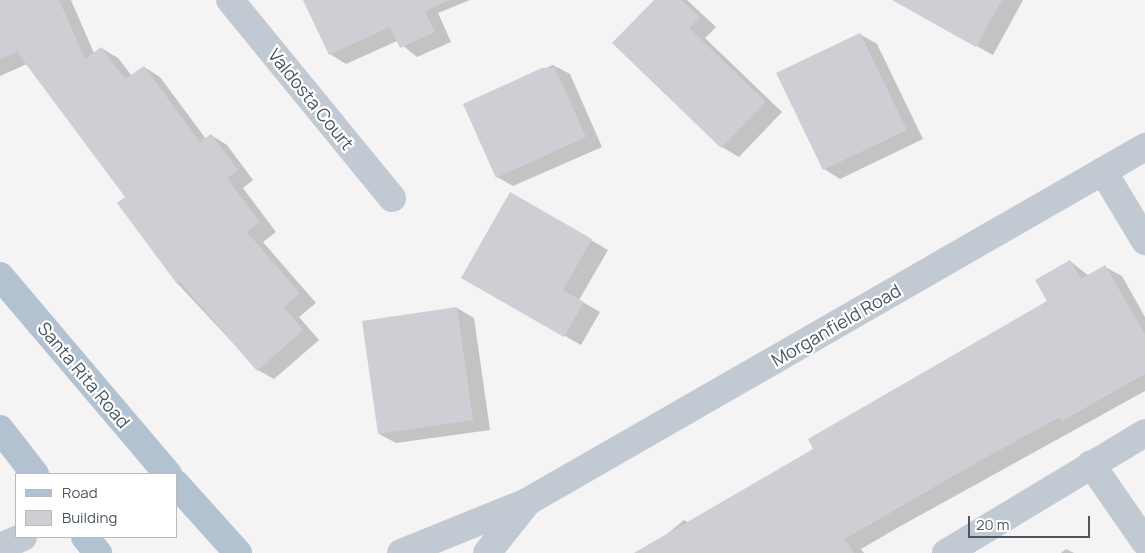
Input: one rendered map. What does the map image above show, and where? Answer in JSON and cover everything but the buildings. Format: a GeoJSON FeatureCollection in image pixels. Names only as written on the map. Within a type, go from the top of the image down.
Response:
{"type":"FeatureCollection","features":[{"type":"Feature","properties":{"kind":"main road","name":"Santa Rita Road"},"geometry":{"type":"LineString","coordinates":[[0,276],[167,473]]}},
{"type":"Feature","properties":{"kind":"main road"},"geometry":{"type":"LineString","coordinates":[[0,429],[34,473]]}},
{"type":"Feature","properties":{"kind":"main road"},"geometry":{"type":"LineString","coordinates":[[178,486],[238,553]]}},
{"type":"Feature","properties":{"kind":"main road"},"geometry":{"type":"LineString","coordinates":[[86,538],[98,553]]}},
{"type":"Feature","properties":{"kind":"street","name":"Valdosta Court"},"geometry":{"type":"LineString","coordinates":[[230,0],[392,198]]}},
{"type":"Feature","properties":{"kind":"street","name":"Morganfield Road"},"geometry":{"type":"LineString","coordinates":[[401,553],[527,502],[1145,147]]}},
{"type":"Feature","properties":{"kind":"street"},"geometry":{"type":"LineString","coordinates":[[1104,171],[1145,241]]}},
{"type":"Feature","properties":{"kind":"street"},"geometry":{"type":"LineString","coordinates":[[946,553],[1145,433]]}},
{"type":"Feature","properties":{"kind":"street"},"geometry":{"type":"LineString","coordinates":[[1091,464],[1145,542]]}},
{"type":"Feature","properties":{"kind":"street","name":"Morganfield Road"},"geometry":{"type":"LineString","coordinates":[[487,553],[527,502]]}},
{"type":"Feature","properties":{"kind":"street"},"geometry":{"type":"LineString","coordinates":[[0,547],[20,538]]}}]}
